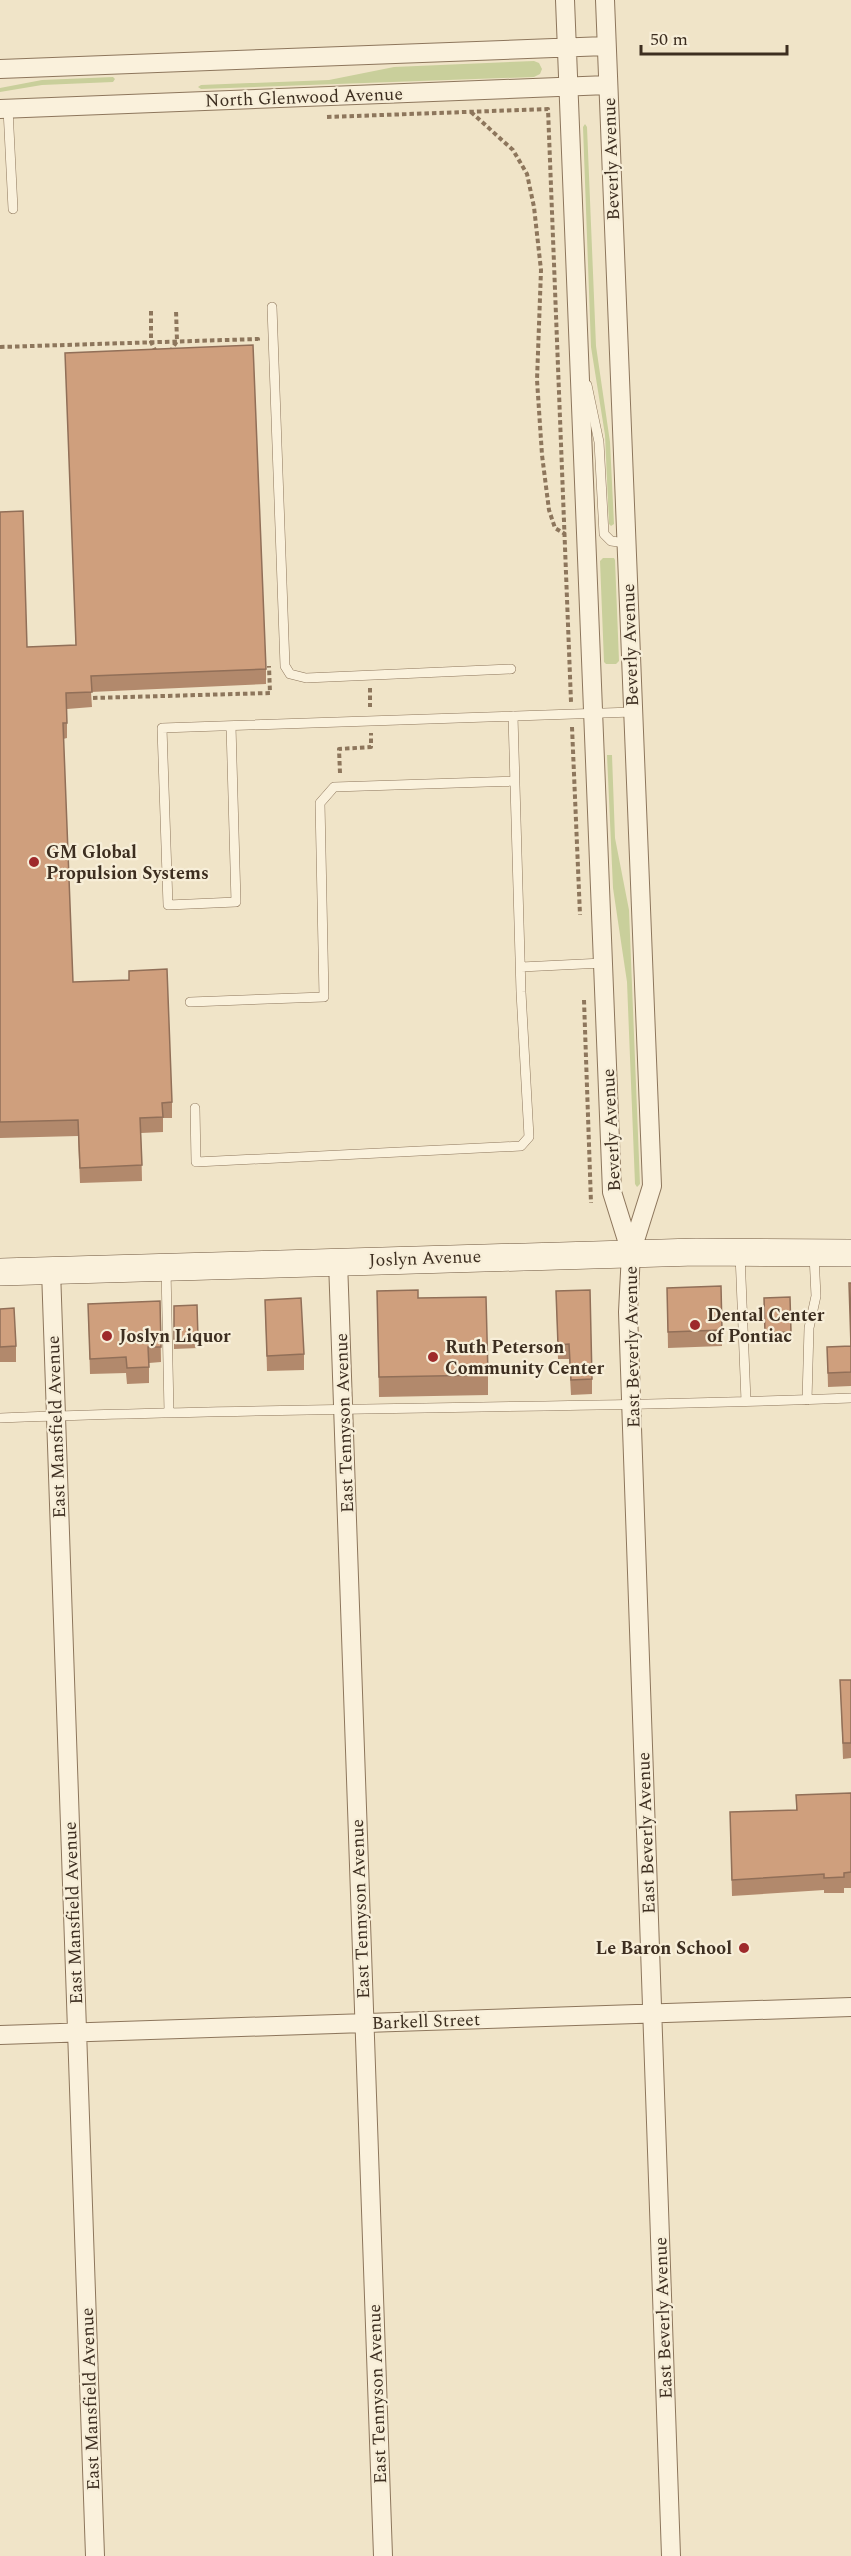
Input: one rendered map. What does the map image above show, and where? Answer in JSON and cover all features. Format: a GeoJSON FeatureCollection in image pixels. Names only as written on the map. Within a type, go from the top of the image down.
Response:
{"type":"FeatureCollection","features":[{"type":"Feature","properties":{"kind":"main road","name":"Joslyn Avenue"},"geometry":{"type":"LineString","coordinates":[[0,1272],[631,1253],[851,1253]]}},
{"type":"Feature","properties":{"kind":"street","name":"Beverly Avenue"},"geometry":{"type":"LineString","coordinates":[[565,0],[612,1192],[631,1253]]}},
{"type":"Feature","properties":{"kind":"street","name":"Beverly Avenue"},"geometry":{"type":"LineString","coordinates":[[605,0],[652,1186],[631,1253]]}},
{"type":"Feature","properties":{"kind":"street"},"geometry":{"type":"LineString","coordinates":[[0,69],[606,46]]}},
{"type":"Feature","properties":{"kind":"street"},"geometry":{"type":"LineString","coordinates":[[0,79],[40,68]]}},
{"type":"Feature","properties":{"kind":"street","name":"North Glenwood Avenue"},"geometry":{"type":"LineString","coordinates":[[4,109],[608,86]]}},
{"type":"Feature","properties":{"kind":"street","name":"East Beverly Avenue"},"geometry":{"type":"LineString","coordinates":[[631,1253],[628,1312],[671,2556]]}},
{"type":"Feature","properties":{"kind":"street","name":"East Tennyson Avenue"},"geometry":{"type":"LineString","coordinates":[[338,1261],[383,2556]]}},
{"type":"Feature","properties":{"kind":"street","name":"East Mansfield Avenue"},"geometry":{"type":"LineString","coordinates":[[51,1270],[95,2556]]}},
{"type":"Feature","properties":{"kind":"street","name":"Barkell Street"},"geometry":{"type":"LineString","coordinates":[[0,2035],[851,2007]]}},
{"type":"Feature","properties":{"kind":"lane"},"geometry":{"type":"LineString","coordinates":[[4,109],[13,209]]}},
{"type":"Feature","properties":{"kind":"lane"},"geometry":{"type":"LineString","coordinates":[[272,307],[285,666],[290,674],[306,678],[511,669]]}},
{"type":"Feature","properties":{"kind":"lane"},"geometry":{"type":"LineString","coordinates":[[578,341],[599,442],[604,534],[611,541],[626,543]]}},
{"type":"Feature","properties":{"kind":"lane"},"geometry":{"type":"LineString","coordinates":[[231,726],[236,902],[168,904],[162,728],[633,712]]}},
{"type":"Feature","properties":{"kind":"lane"},"geometry":{"type":"LineString","coordinates":[[195,1108],[196,1162],[521,1146],[529,1137],[513,716]]}},
{"type":"Feature","properties":{"kind":"lane"},"geometry":{"type":"LineString","coordinates":[[190,1002],[324,998],[320,803],[334,787],[515,781]]}},
{"type":"Feature","properties":{"kind":"lane"},"geometry":{"type":"LineString","coordinates":[[521,967],[603,963]]}},
{"type":"Feature","properties":{"kind":"lane"},"geometry":{"type":"LineString","coordinates":[[740,1252],[746,1401]]}},
{"type":"Feature","properties":{"kind":"lane"},"geometry":{"type":"LineString","coordinates":[[807,1400],[809,1328],[816,1296],[814,1252]]}},
{"type":"Feature","properties":{"kind":"lane"},"geometry":{"type":"LineString","coordinates":[[166,1267],[169,1413]]}},
{"type":"Feature","properties":{"kind":"lane"},"geometry":{"type":"LineString","coordinates":[[0,1418],[343,1407],[631,1404],[851,1398]]}},
{"type":"Feature","properties":{"kind":"path"},"geometry":{"type":"LineString","coordinates":[[319,117],[548,109],[580,917]]}},
{"type":"Feature","properties":{"kind":"path"},"geometry":{"type":"LineString","coordinates":[[471,111],[513,150],[527,174],[534,207],[541,270],[537,380],[542,455],[549,510],[555,528],[565,534]]}},
{"type":"Feature","properties":{"kind":"path"},"geometry":{"type":"LineString","coordinates":[[151,310],[151,342],[159,357]]}},
{"type":"Feature","properties":{"kind":"path"},"geometry":{"type":"LineString","coordinates":[[168,357],[177,341],[176,310]]}},
{"type":"Feature","properties":{"kind":"path"},"geometry":{"type":"LineString","coordinates":[[0,347],[258,339],[258,351]]}},
{"type":"Feature","properties":{"kind":"path"},"geometry":{"type":"LineString","coordinates":[[93,698],[270,693],[269,658]]}},
{"type":"Feature","properties":{"kind":"path"},"geometry":{"type":"LineString","coordinates":[[583,964],[591,1203]]}},
{"type":"Feature","properties":{"kind":"green space"},"geometry":{"type":"Polygon","coordinates":[[[534,61],[539,63],[542,69],[540,74],[534,77],[201,89],[198,87],[201,85],[329,80],[394,67],[534,61]]]}},
{"type":"Feature","properties":{"kind":"green space"},"geometry":{"type":"Polygon","coordinates":[[[113,77],[115,79],[113,82],[42,85],[0,92],[0,88],[42,80],[113,77]]]}},
{"type":"Feature","properties":{"kind":"green space"},"geometry":{"type":"Polygon","coordinates":[[[585,124],[587,127],[596,346],[610,442],[614,524],[611,526],[609,524],[605,435],[591,347],[583,127],[585,124]]]}},
{"type":"Feature","properties":{"kind":"green space"},"geometry":{"type":"Polygon","coordinates":[[[603,558],[614,558],[615,560],[619,661],[616,664],[604,662],[600,561],[603,558]]]}},
{"type":"Feature","properties":{"kind":"green space"},"geometry":{"type":"Polygon","coordinates":[[[607,755],[612,755],[615,838],[629,910],[640,1184],[637,1187],[635,1184],[627,982],[613,888],[607,755]]]}},
{"type":"Feature","properties":{"kind":"building","name":"GM Global Propulsion Systems"},"geometry":{"type":"Polygon","coordinates":[[[253,345],[266,669],[91,676],[92,692],[66,693],[67,723],[63,723],[73,982],[129,980],[129,971],[167,969],[172,1102],[162,1103],[163,1117],[140,1118],[142,1165],[80,1168],[78,1120],[0,1122],[0,512],[23,511],[27,647],[76,645],[65,353],[253,345]]]}},
{"type":"Feature","properties":{"kind":"building"},"geometry":{"type":"Polygon","coordinates":[[[849,1283],[851,1283],[851,1346],[849,1283]]]}},
{"type":"Feature","properties":{"kind":"building","name":"Dental Center of Pontiac"},"geometry":{"type":"Polygon","coordinates":[[[721,1286],[722,1330],[668,1332],[667,1288],[721,1286]]]}},
{"type":"Feature","properties":{"kind":"building","name":"Ruth Peterson Community Center"},"geometry":{"type":"Polygon","coordinates":[[[418,1290],[418,1298],[486,1297],[488,1375],[379,1377],[377,1291],[418,1290]]]}},
{"type":"Feature","properties":{"kind":"building"},"geometry":{"type":"Polygon","coordinates":[[[590,1290],[592,1379],[571,1380],[569,1344],[558,1345],[556,1291],[590,1290]]]}},
{"type":"Feature","properties":{"kind":"building"},"geometry":{"type":"Polygon","coordinates":[[[790,1297],[791,1332],[765,1333],[764,1298],[790,1297]]]}},
{"type":"Feature","properties":{"kind":"building"},"geometry":{"type":"Polygon","coordinates":[[[301,1298],[304,1354],[267,1356],[265,1300],[301,1298]]]}},
{"type":"Feature","properties":{"kind":"building"},"geometry":{"type":"Polygon","coordinates":[[[160,1301],[161,1347],[148,1347],[149,1367],[127,1368],[126,1357],[90,1359],[88,1304],[160,1301]]]}},
{"type":"Feature","properties":{"kind":"building"},"geometry":{"type":"Polygon","coordinates":[[[197,1305],[198,1338],[174,1339],[174,1306],[197,1305]]]}},
{"type":"Feature","properties":{"kind":"building"},"geometry":{"type":"Polygon","coordinates":[[[14,1308],[16,1346],[0,1347],[0,1309],[14,1308]]]}},
{"type":"Feature","properties":{"kind":"building"},"geometry":{"type":"Polygon","coordinates":[[[851,1346],[851,1372],[828,1373],[827,1347],[851,1346]]]}},
{"type":"Feature","properties":{"kind":"building"},"geometry":{"type":"Polygon","coordinates":[[[840,1680],[851,1680],[851,1743],[843,1743],[840,1680]]]}},
{"type":"Feature","properties":{"kind":"building"},"geometry":{"type":"Polygon","coordinates":[[[851,1793],[851,1872],[844,1873],[844,1877],[824,1878],[824,1874],[732,1880],[730,1812],[797,1810],[796,1795],[851,1793]]]}},
{"type":"Feature","properties":{"kind":"place","name":"GM Global Propulsion Systems"},"geometry":{"type":"Point","coordinates":[34,862]}},
{"type":"Feature","properties":{"kind":"place","name":"Dental Center of Pontiac"},"geometry":{"type":"Point","coordinates":[695,1325]}},
{"type":"Feature","properties":{"kind":"place","name":"Joslyn Liquor"},"geometry":{"type":"Point","coordinates":[107,1336]}},
{"type":"Feature","properties":{"kind":"place","name":"Ruth Peterson Community Center"},"geometry":{"type":"Point","coordinates":[433,1357]}},
{"type":"Feature","properties":{"kind":"place","name":"Le Baron School"},"geometry":{"type":"Point","coordinates":[744,1948]}}]}
